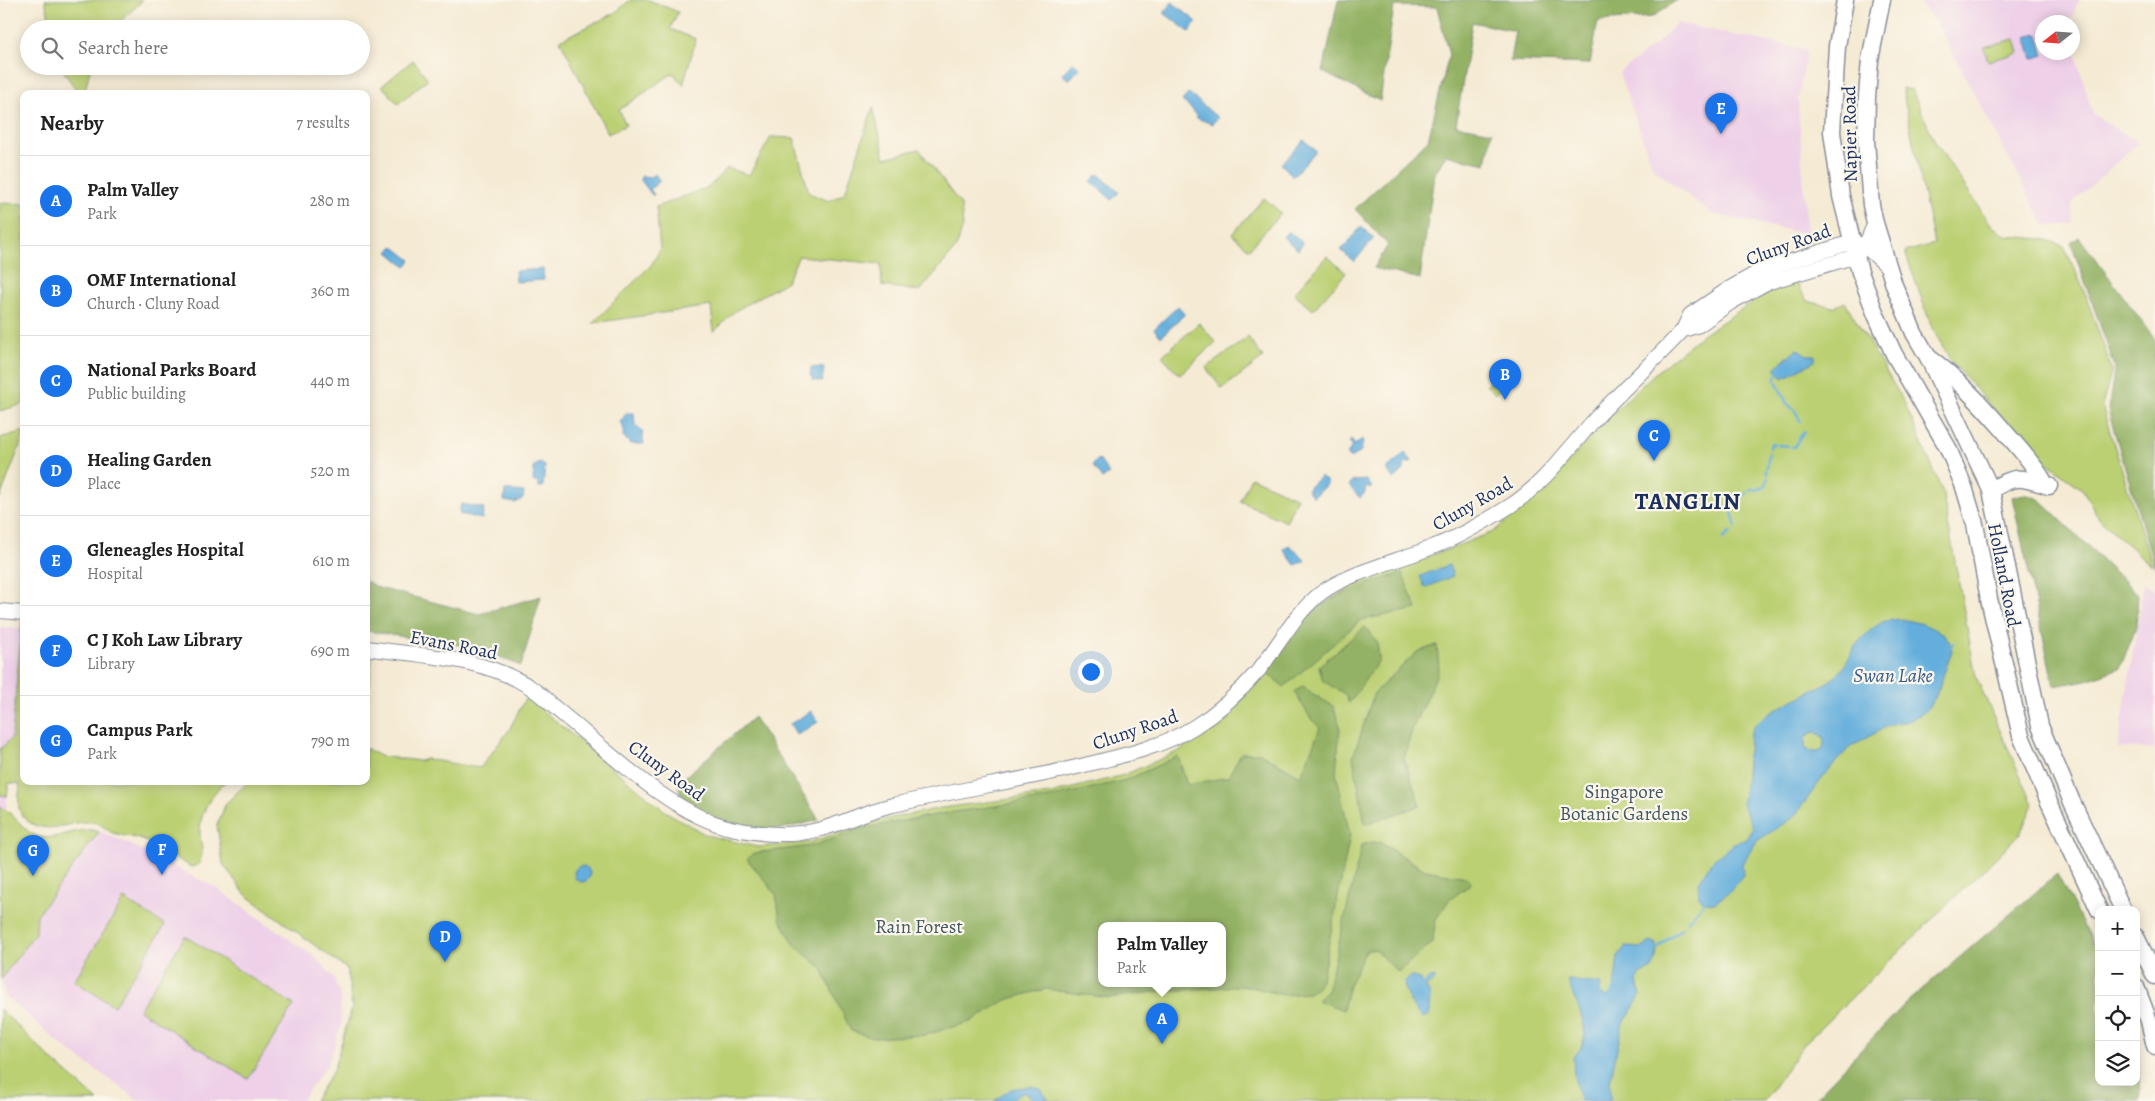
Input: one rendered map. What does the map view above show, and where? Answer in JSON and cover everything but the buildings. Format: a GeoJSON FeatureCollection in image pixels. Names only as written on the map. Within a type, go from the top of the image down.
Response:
{"type":"FeatureCollection","features":[{"type":"Feature","properties":{"kind":"main road","name":"Napier Road"},"geometry":{"type":"LineString","coordinates":[[1845,0],[1837,46],[1832,132],[1841,196],[1858,248]]}},
{"type":"Feature","properties":{"kind":"main road","name":"Napier Road"},"geometry":{"type":"LineString","coordinates":[[1882,0],[1870,60],[1866,141],[1871,204],[1888,267]]}},
{"type":"Feature","properties":{"kind":"main road","name":"Holland Road"},"geometry":{"type":"LineString","coordinates":[[1858,248],[1860,272],[1883,330],[1917,396],[1948,448],[1964,487],[1975,524],[1989,599],[2021,736],[2097,906]]}},
{"type":"Feature","properties":{"kind":"main road","name":"Holland Road"},"geometry":{"type":"LineString","coordinates":[[1888,267],[1914,333],[1928,357],[1990,490],[2040,726],[2072,802],[2121,906]]}},
{"type":"Feature","properties":{"kind":"main road"},"geometry":{"type":"LineString","coordinates":[[1928,357],[1945,369],[1972,394],[2032,463],[2046,483],[2022,477],[2012,478],[1990,490]]}},
{"type":"Feature","properties":{"kind":"main road"},"geometry":{"type":"LineString","coordinates":[[2140,945],[2155,976]]}},
{"type":"Feature","properties":{"kind":"main road"},"geometry":{"type":"LineString","coordinates":[[2139,996],[2149,1021],[2155,1046]]}},
{"type":"Feature","properties":{"kind":"street"},"geometry":{"type":"LineString","coordinates":[[1875,223],[1858,248],[1888,267]]}},
{"type":"Feature","properties":{"kind":"street","name":"Cluny Road"},"geometry":{"type":"LineString","coordinates":[[531,688],[670,799],[705,820],[748,832],[774,835],[815,831],[859,814],[889,806],[1016,781],[1115,758],[1181,734],[1228,702],[1258,671],[1307,605],[1324,591],[1341,582],[1437,546],[1476,526],[1522,497],[1538,484],[1598,416],[1683,330],[1690,315],[1720,294],[1760,271],[1858,248]]}},
{"type":"Feature","properties":{"kind":"street"},"geometry":{"type":"LineString","coordinates":[[0,611],[20,614]]}},
{"type":"Feature","properties":{"kind":"street","name":"Evans Road"},"geometry":{"type":"LineString","coordinates":[[370,649],[482,666],[504,674],[531,688]]}},
{"type":"Feature","properties":{"kind":"shaded area"},"geometry":{"type":"Polygon","coordinates":[[[1917,0],[2079,0],[2073,15],[2035,15],[2035,60],[2077,60],[2093,114],[2138,143],[2072,203],[2073,224],[2045,226],[1936,22],[1917,0]]]}},
{"type":"Feature","properties":{"kind":"shaded area"},"geometry":{"type":"Polygon","coordinates":[[[1677,23],[1807,50],[1798,100],[1807,234],[1712,214],[1653,168],[1619,73],[1655,45],[1677,23]]]}},
{"type":"Feature","properties":{"kind":"shaded area"},"geometry":{"type":"Polygon","coordinates":[[[2144,583],[2155,590],[2155,749],[2118,748],[2144,583]]]}},
{"type":"Feature","properties":{"kind":"shaded area"},"geometry":{"type":"Polygon","coordinates":[[[0,627],[20,629],[6,810],[28,831],[38,837],[49,837],[91,828],[132,845],[218,889],[315,957],[334,978],[340,995],[341,1025],[329,1062],[301,1101],[140,1101],[65,1048],[6,997],[0,976],[0,627]]]}},
{"type":"Feature","properties":{"kind":"green space"},"geometry":{"type":"Polygon","coordinates":[[[45,0],[143,0],[122,20],[50,20],[45,0]]]}},
{"type":"Feature","properties":{"kind":"green space"},"geometry":{"type":"Polygon","coordinates":[[[630,0],[649,0],[678,12],[670,29],[696,39],[683,85],[673,73],[619,110],[626,125],[608,134],[560,40],[615,13],[630,0]]]}},
{"type":"Feature","properties":{"kind":"green space"},"geometry":{"type":"Polygon","coordinates":[[[1338,0],[1677,0],[1652,17],[1598,21],[1590,64],[1510,61],[1515,31],[1472,22],[1456,125],[1492,132],[1486,164],[1446,155],[1434,175],[1420,279],[1374,268],[1388,245],[1355,209],[1428,140],[1449,55],[1437,7],[1394,6],[1380,101],[1323,72],[1338,0]]]}},
{"type":"Feature","properties":{"kind":"green space"},"geometry":{"type":"Polygon","coordinates":[[[2015,39],[2019,53],[1988,61],[1984,47],[2015,39]]]}},
{"type":"Feature","properties":{"kind":"green space"},"geometry":{"type":"Polygon","coordinates":[[[413,60],[428,79],[398,104],[382,86],[413,60]]]}},
{"type":"Feature","properties":{"kind":"green space"},"geometry":{"type":"Polygon","coordinates":[[[66,75],[89,75],[85,90],[76,90],[66,75]]]}},
{"type":"Feature","properties":{"kind":"green space"},"geometry":{"type":"Polygon","coordinates":[[[1902,88],[1912,90],[1935,142],[1992,226],[2007,236],[2044,239],[2064,246],[2083,288],[2112,370],[2102,406],[2152,566],[2100,520],[2083,490],[2024,445],[1951,361],[1932,328],[1905,252],[1934,244],[1902,88]]]}},
{"type":"Feature","properties":{"kind":"green space"},"geometry":{"type":"Polygon","coordinates":[[[873,107],[885,158],[919,149],[961,205],[963,227],[956,248],[920,291],[882,286],[881,264],[799,256],[786,282],[735,311],[714,332],[711,306],[593,323],[652,264],[660,249],[656,207],[709,187],[727,168],[749,175],[771,137],[794,138],[809,193],[829,201],[845,193],[873,107]]]}},
{"type":"Feature","properties":{"kind":"green space"},"geometry":{"type":"Polygon","coordinates":[[[1264,198],[1281,213],[1249,249],[1232,234],[1264,198]]]}},
{"type":"Feature","properties":{"kind":"green space"},"geometry":{"type":"Polygon","coordinates":[[[0,203],[20,204],[20,405],[0,411],[0,203]]]}},
{"type":"Feature","properties":{"kind":"green space"},"geometry":{"type":"Polygon","coordinates":[[[2079,237],[2155,339],[2155,568],[2108,410],[2115,367],[2071,243],[2079,237]]]}},
{"type":"Feature","properties":{"kind":"green space"},"geometry":{"type":"Polygon","coordinates":[[[1327,256],[1346,273],[1313,310],[1294,293],[1327,256]]]}},
{"type":"Feature","properties":{"kind":"green space","name":"Singapore Botanic Gardens"},"geometry":{"type":"Polygon","coordinates":[[[1794,279],[1807,301],[1834,307],[1845,302],[1904,402],[1942,490],[1976,677],[2033,804],[2020,834],[1805,1043],[1764,1101],[314,1101],[333,1071],[352,1008],[347,969],[245,894],[223,864],[217,825],[226,803],[245,785],[370,785],[370,750],[379,756],[420,761],[426,759],[480,768],[509,730],[526,697],[665,811],[706,835],[758,847],[811,842],[862,824],[941,808],[1050,794],[1124,775],[1181,750],[1224,716],[1309,613],[1329,599],[1357,584],[1493,532],[1532,501],[1613,413],[1655,373],[1699,337],[1754,301],[1794,279]]]}},
{"type":"Feature","properties":{"kind":"green space"},"geometry":{"type":"Polygon","coordinates":[[[1199,323],[1216,342],[1180,375],[1162,356],[1199,323]]]}},
{"type":"Feature","properties":{"kind":"green space"},"geometry":{"type":"Polygon","coordinates":[[[1248,337],[1263,358],[1222,389],[1206,368],[1248,337]]]}},
{"type":"Feature","properties":{"kind":"green space"},"geometry":{"type":"Polygon","coordinates":[[[1504,367],[1513,376],[1495,394],[1486,385],[1504,367]]]}},
{"type":"Feature","properties":{"kind":"green space"},"geometry":{"type":"Polygon","coordinates":[[[20,432],[20,446],[0,498],[0,438],[20,432]]]}},
{"type":"Feature","properties":{"kind":"green space"},"geometry":{"type":"Polygon","coordinates":[[[1251,477],[1297,498],[1286,522],[1240,501],[1251,477]]]}},
{"type":"Feature","properties":{"kind":"green space"},"geometry":{"type":"Polygon","coordinates":[[[2024,494],[2039,499],[2138,594],[2136,628],[2120,668],[2087,680],[2054,686],[2012,497],[2024,494]]]}},
{"type":"Feature","properties":{"kind":"green space"},"geometry":{"type":"Polygon","coordinates":[[[1402,573],[1417,609],[1361,620],[1284,687],[1266,672],[1297,628],[1320,607],[1349,591],[1402,573]]]}},
{"type":"Feature","properties":{"kind":"green space"},"geometry":{"type":"Polygon","coordinates":[[[370,583],[379,588],[479,614],[541,596],[521,666],[478,648],[370,632],[370,583]]]}},
{"type":"Feature","properties":{"kind":"green space"},"geometry":{"type":"Polygon","coordinates":[[[1365,627],[1377,642],[1379,660],[1349,703],[1345,694],[1323,681],[1319,666],[1365,627]]]}},
{"type":"Feature","properties":{"kind":"green space"},"geometry":{"type":"Polygon","coordinates":[[[20,643],[20,784],[9,783],[7,796],[0,795],[0,749],[12,738],[20,643]]]}},
{"type":"Feature","properties":{"kind":"green space"},"geometry":{"type":"Polygon","coordinates":[[[1437,645],[1439,670],[1413,727],[1404,758],[1420,806],[1365,824],[1353,757],[1374,693],[1417,652],[1437,645]]]}},
{"type":"Feature","properties":{"kind":"green space"},"geometry":{"type":"Polygon","coordinates":[[[370,656],[372,656],[370,680],[370,656]]]}},
{"type":"Feature","properties":{"kind":"green space","name":"Rain Forest"},"geometry":{"type":"Polygon","coordinates":[[[1303,686],[1333,706],[1340,726],[1336,773],[1350,835],[1322,978],[1315,989],[1309,993],[1283,995],[1248,986],[1161,991],[1109,998],[1045,989],[1006,1000],[970,1022],[925,1035],[874,1038],[851,1031],[821,967],[796,947],[780,919],[776,894],[747,859],[754,853],[812,846],[863,828],[1049,798],[1126,780],[1178,756],[1187,785],[1228,777],[1241,753],[1260,753],[1301,776],[1320,728],[1312,720],[1294,692],[1303,686]]]}},
{"type":"Feature","properties":{"kind":"green space"},"geometry":{"type":"Polygon","coordinates":[[[754,717],[819,820],[781,829],[750,828],[703,817],[682,801],[678,783],[754,717]]]}},
{"type":"Feature","properties":{"kind":"green space"},"geometry":{"type":"Polygon","coordinates":[[[20,784],[222,785],[210,799],[204,812],[200,827],[202,854],[198,865],[191,867],[147,842],[113,833],[97,823],[80,822],[45,828],[37,826],[24,818],[19,810],[20,784]]]}},
{"type":"Feature","properties":{"kind":"green space"},"geometry":{"type":"Polygon","coordinates":[[[0,807],[10,813],[32,834],[37,836],[45,838],[84,830],[99,832],[37,915],[36,932],[1,979],[0,807]]]}},
{"type":"Feature","properties":{"kind":"green space"},"geometry":{"type":"Polygon","coordinates":[[[1372,842],[1381,843],[1425,870],[1466,877],[1471,884],[1449,900],[1436,919],[1432,943],[1398,972],[1374,949],[1366,950],[1349,985],[1343,1010],[1317,1000],[1327,992],[1362,845],[1372,842]]]}},
{"type":"Feature","properties":{"kind":"green space"},"geometry":{"type":"Polygon","coordinates":[[[2057,874],[2095,946],[2095,1086],[2139,1086],[2140,1101],[1812,1101],[1906,1003],[2057,874]]]}},
{"type":"Feature","properties":{"kind":"green space"},"geometry":{"type":"Polygon","coordinates":[[[124,899],[165,925],[114,1006],[74,981],[124,899]]]}},
{"type":"Feature","properties":{"kind":"green space"},"geometry":{"type":"Polygon","coordinates":[[[185,936],[294,1005],[248,1079],[139,1010],[185,936]]]}},
{"type":"Feature","properties":{"kind":"green space"},"geometry":{"type":"Polygon","coordinates":[[[0,1009],[49,1057],[98,1101],[0,1101],[0,1009]]]}},
{"type":"Feature","properties":{"kind":"water"},"geometry":{"type":"Polygon","coordinates":[[[1172,2],[1197,22],[1189,32],[1164,13],[1172,2]]]}},
{"type":"Feature","properties":{"kind":"water"},"geometry":{"type":"Polygon","coordinates":[[[2035,35],[2035,58],[2032,59],[2026,37],[2035,35]]]}},
{"type":"Feature","properties":{"kind":"water"},"geometry":{"type":"Polygon","coordinates":[[[1073,62],[1080,68],[1069,80],[1062,74],[1073,62]]]}},
{"type":"Feature","properties":{"kind":"water"},"geometry":{"type":"Polygon","coordinates":[[[1189,93],[1218,118],[1212,124],[1197,118],[1192,109],[1182,101],[1189,93]]]}},
{"type":"Feature","properties":{"kind":"water"},"geometry":{"type":"Polygon","coordinates":[[[1304,140],[1316,151],[1293,176],[1281,164],[1304,140]]]}},
{"type":"Feature","properties":{"kind":"water"},"geometry":{"type":"Polygon","coordinates":[[[655,174],[660,181],[650,189],[654,195],[652,195],[640,179],[642,176],[651,177],[655,174]]]}},
{"type":"Feature","properties":{"kind":"water"},"geometry":{"type":"Polygon","coordinates":[[[1098,174],[1119,192],[1112,200],[1091,181],[1098,174]]]}},
{"type":"Feature","properties":{"kind":"water"},"geometry":{"type":"Polygon","coordinates":[[[1361,227],[1374,238],[1354,262],[1341,250],[1361,227]]]}},
{"type":"Feature","properties":{"kind":"water"},"geometry":{"type":"Polygon","coordinates":[[[1288,231],[1303,243],[1298,250],[1283,237],[1288,231]]]}},
{"type":"Feature","properties":{"kind":"water"},"geometry":{"type":"Polygon","coordinates":[[[393,246],[411,260],[406,267],[388,252],[393,246]]]}},
{"type":"Feature","properties":{"kind":"water"},"geometry":{"type":"Polygon","coordinates":[[[543,269],[544,280],[516,282],[515,271],[543,269]]]}},
{"type":"Feature","properties":{"kind":"water"},"geometry":{"type":"Polygon","coordinates":[[[1178,306],[1185,314],[1161,337],[1154,329],[1178,306]]]}},
{"type":"Feature","properties":{"kind":"water"},"geometry":{"type":"Polygon","coordinates":[[[1798,349],[1807,355],[1815,355],[1815,361],[1783,378],[1774,368],[1798,349]]]}},
{"type":"Feature","properties":{"kind":"water"},"geometry":{"type":"Polygon","coordinates":[[[811,367],[824,368],[822,382],[813,380],[813,377],[810,376],[811,367]]]}},
{"type":"Feature","properties":{"kind":"water"},"geometry":{"type":"Polygon","coordinates":[[[627,413],[634,413],[635,425],[642,431],[644,444],[630,444],[623,436],[624,429],[620,422],[627,413]]]}},
{"type":"Feature","properties":{"kind":"water"},"geometry":{"type":"Polygon","coordinates":[[[1362,439],[1363,443],[1360,453],[1349,458],[1347,455],[1352,446],[1349,443],[1351,440],[1355,445],[1362,439]]]}},
{"type":"Feature","properties":{"kind":"water"},"geometry":{"type":"Polygon","coordinates":[[[1405,453],[1412,461],[1404,465],[1404,470],[1394,479],[1386,470],[1405,453]]]}},
{"type":"Feature","properties":{"kind":"water"},"geometry":{"type":"Polygon","coordinates":[[[1099,459],[1109,474],[1102,479],[1092,465],[1099,459]]]}},
{"type":"Feature","properties":{"kind":"water"},"geometry":{"type":"Polygon","coordinates":[[[540,463],[545,466],[543,487],[539,487],[538,483],[533,481],[534,466],[540,463]]]}},
{"type":"Feature","properties":{"kind":"water"},"geometry":{"type":"Polygon","coordinates":[[[1321,476],[1328,483],[1313,497],[1307,489],[1321,476]]]}},
{"type":"Feature","properties":{"kind":"water"},"geometry":{"type":"Polygon","coordinates":[[[1366,480],[1372,487],[1370,489],[1367,487],[1365,493],[1360,498],[1349,486],[1353,481],[1366,480]]]}},
{"type":"Feature","properties":{"kind":"water"},"geometry":{"type":"Polygon","coordinates":[[[505,490],[524,492],[523,499],[515,503],[504,501],[505,490]]]}},
{"type":"Feature","properties":{"kind":"water"},"geometry":{"type":"Polygon","coordinates":[[[461,504],[484,508],[482,519],[459,514],[461,504]]]}},
{"type":"Feature","properties":{"kind":"water"},"geometry":{"type":"Polygon","coordinates":[[[1289,545],[1306,561],[1295,565],[1283,549],[1289,545]]]}},
{"type":"Feature","properties":{"kind":"water"},"geometry":{"type":"Polygon","coordinates":[[[1449,565],[1453,576],[1425,588],[1420,576],[1449,565]]]}},
{"type":"Feature","properties":{"kind":"water","name":"Swan Lake"},"geometry":{"type":"Polygon","coordinates":[[[1901,619],[1923,624],[1944,634],[1949,641],[1952,651],[1936,696],[1926,711],[1909,721],[1891,724],[1849,748],[1826,773],[1794,817],[1757,841],[1742,864],[1743,875],[1730,891],[1715,903],[1705,902],[1699,897],[1698,884],[1712,861],[1732,845],[1746,839],[1753,827],[1742,804],[1749,740],[1754,726],[1769,714],[1836,676],[1854,648],[1877,626],[1885,621],[1901,619]],[[1816,732],[1811,733],[1805,738],[1805,748],[1811,752],[1819,752],[1824,746],[1823,737],[1816,732]]]}},
{"type":"Feature","properties":{"kind":"water"},"geometry":{"type":"Polygon","coordinates":[[[811,711],[818,722],[797,735],[790,724],[811,711]]]}},
{"type":"Feature","properties":{"kind":"water"},"geometry":{"type":"Polygon","coordinates":[[[582,866],[588,868],[590,874],[588,880],[582,882],[576,880],[574,874],[576,868],[582,866]]]}},
{"type":"Feature","properties":{"kind":"water"},"geometry":{"type":"Polygon","coordinates":[[[1650,942],[1655,943],[1656,956],[1652,969],[1640,975],[1637,981],[1641,995],[1622,1026],[1610,1082],[1610,1101],[1580,1101],[1574,1076],[1573,1057],[1584,1039],[1584,1030],[1568,980],[1601,984],[1600,990],[1602,995],[1607,997],[1614,990],[1618,956],[1625,947],[1643,948],[1650,942]]]}},
{"type":"Feature","properties":{"kind":"water"},"geometry":{"type":"Polygon","coordinates":[[[1411,976],[1420,980],[1423,984],[1431,977],[1436,978],[1426,987],[1430,994],[1429,1015],[1422,1018],[1405,991],[1405,982],[1411,976]]]}},
{"type":"Feature","properties":{"kind":"water"},"geometry":{"type":"Polygon","coordinates":[[[1031,1086],[1041,1089],[1049,1101],[1036,1101],[1024,1092],[1009,1101],[994,1101],[1011,1089],[1031,1086]]]}},
{"type":"Feature","properties":{"kind":"waterway"},"geometry":{"type":"LineString","coordinates":[[1779,373],[1775,379],[1787,404],[1795,410],[1800,421]]}},
{"type":"Feature","properties":{"kind":"waterway"},"geometry":{"type":"LineString","coordinates":[[1792,447],[1794,447],[1804,431]]}},
{"type":"Feature","properties":{"kind":"waterway"},"geometry":{"type":"LineString","coordinates":[[1770,448],[1771,443],[1774,444]]}},
{"type":"Feature","properties":{"kind":"waterway"},"geometry":{"type":"LineString","coordinates":[[1778,445],[1788,446]]}},
{"type":"Feature","properties":{"kind":"waterway"},"geometry":{"type":"LineString","coordinates":[[1767,467],[1769,453]]}},
{"type":"Feature","properties":{"kind":"waterway"},"geometry":{"type":"LineString","coordinates":[[1766,470],[1767,474]]}},
{"type":"Feature","properties":{"kind":"waterway"},"geometry":{"type":"LineString","coordinates":[[1756,490],[1765,487],[1768,478]]}},
{"type":"Feature","properties":{"kind":"waterway"},"geometry":{"type":"LineString","coordinates":[[1749,490],[1753,489]]}},
{"type":"Feature","properties":{"kind":"waterway"},"geometry":{"type":"LineString","coordinates":[[1740,499],[1747,493]]}},
{"type":"Feature","properties":{"kind":"waterway"},"geometry":{"type":"LineString","coordinates":[[1735,502],[1730,505],[1736,527]]}},
{"type":"Feature","properties":{"kind":"waterway"},"geometry":{"type":"LineString","coordinates":[[1723,539],[1731,532]]}},
{"type":"Feature","properties":{"kind":"waterway"},"geometry":{"type":"LineString","coordinates":[[1950,648],[1954,643]]}},
{"type":"Feature","properties":{"kind":"waterway"},"geometry":{"type":"LineString","coordinates":[[1687,922],[1706,900]]}},
{"type":"Feature","properties":{"kind":"waterway"},"geometry":{"type":"LineString","coordinates":[[1657,948],[1682,928]]}},
{"type":"Feature","properties":{"kind":"waterway"},"geometry":{"type":"LineString","coordinates":[[1607,1000],[1615,988]]}},
{"type":"Feature","properties":{"kind":"place","name":"Gleneagles Hospital"},"geometry":{"type":"Point","coordinates":[1721,134]}},
{"type":"Feature","properties":{"kind":"place","name":"OMF International"},"geometry":{"type":"Point","coordinates":[1505,400]}},
{"type":"Feature","properties":{"kind":"place","name":"National Parks Board"},"geometry":{"type":"Point","coordinates":[1654,461]}},
{"type":"Feature","properties":{"kind":"place","name":"C J Koh Law Library"},"geometry":{"type":"Point","coordinates":[162,875]}},
{"type":"Feature","properties":{"kind":"place","name":"Campus Park"},"geometry":{"type":"Point","coordinates":[33,876]}},
{"type":"Feature","properties":{"kind":"place","name":"Healing Garden"},"geometry":{"type":"Point","coordinates":[445,962]}},
{"type":"Feature","properties":{"kind":"place","name":"Palm Valley"},"geometry":{"type":"Point","coordinates":[1162,1044]}},
{"type":"Feature","properties":{"kind":"district","name":"TANGLIN"},"geometry":{"type":"Point","coordinates":[1688,501]}}]}
